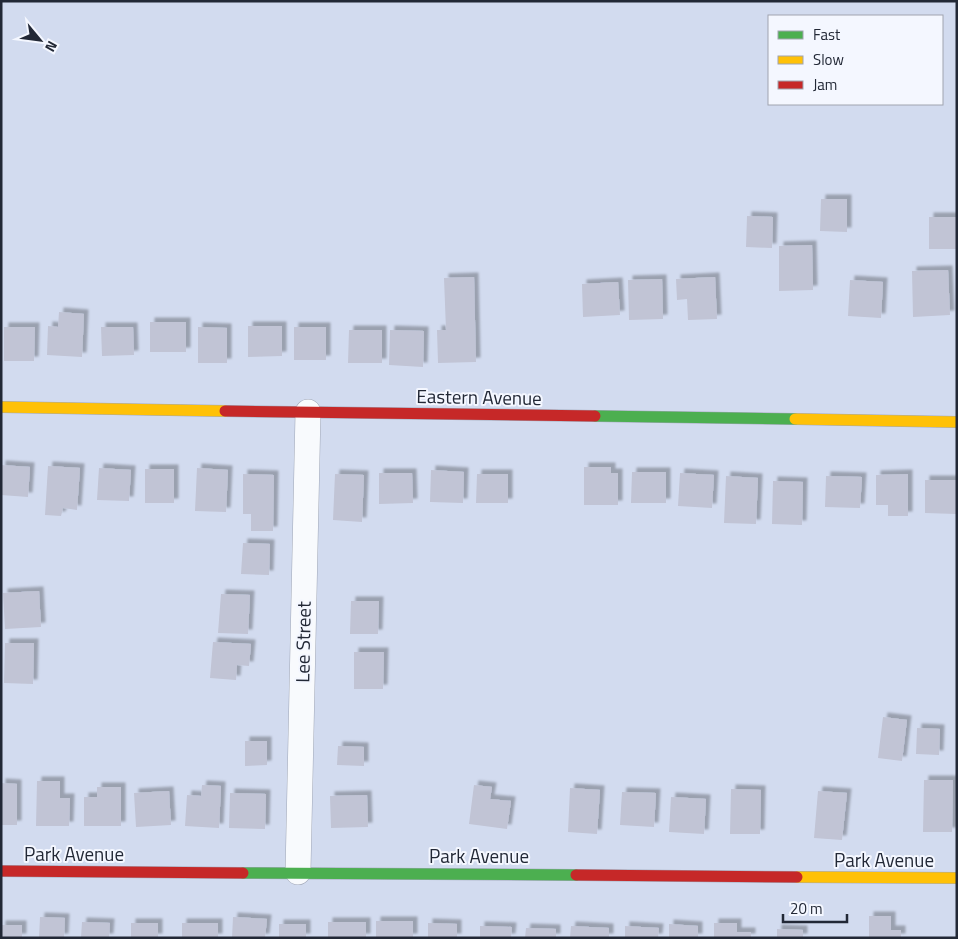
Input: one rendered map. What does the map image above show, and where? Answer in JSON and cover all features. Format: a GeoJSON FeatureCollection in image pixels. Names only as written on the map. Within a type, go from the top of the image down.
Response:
{"type":"FeatureCollection","features":[{"type":"Feature","properties":{"kind":"street","name":"Eastern Avenue"},"geometry":{"type":"LineString","coordinates":[[1,407],[957,422]]}},
{"type":"Feature","properties":{"kind":"street","name":"Lee Street"},"geometry":{"type":"LineString","coordinates":[[298,872],[308,412]]}},
{"type":"Feature","properties":{"kind":"street","name":"Park Avenue"},"geometry":{"type":"LineString","coordinates":[[1,871],[957,878]]}},
{"type":"Feature","properties":{"kind":"building"},"geometry":{"type":"Polygon","coordinates":[[[821,199],[847,199],[847,232],[820,231],[821,199]]]}},
{"type":"Feature","properties":{"kind":"building"},"geometry":{"type":"Polygon","coordinates":[[[747,216],[773,217],[772,248],[746,247],[747,216]]]}},
{"type":"Feature","properties":{"kind":"building"},"geometry":{"type":"Polygon","coordinates":[[[929,217],[957,217],[957,249],[929,249],[929,217]]]}},
{"type":"Feature","properties":{"kind":"building"},"geometry":{"type":"Polygon","coordinates":[[[812,245],[813,290],[779,291],[779,246],[812,245]]]}},
{"type":"Feature","properties":{"kind":"building"},"geometry":{"type":"Polygon","coordinates":[[[948,270],[950,315],[913,317],[912,271],[948,270]]]}},
{"type":"Feature","properties":{"kind":"building"},"geometry":{"type":"Polygon","coordinates":[[[474,277],[476,362],[438,363],[437,330],[446,330],[444,278],[474,277]]]}},
{"type":"Feature","properties":{"kind":"building"},"geometry":{"type":"Polygon","coordinates":[[[715,277],[717,319],[688,320],[687,299],[677,300],[676,279],[715,277]]]}},
{"type":"Feature","properties":{"kind":"building"},"geometry":{"type":"Polygon","coordinates":[[[662,279],[663,319],[629,320],[628,280],[662,279]]]}},
{"type":"Feature","properties":{"kind":"building"},"geometry":{"type":"Polygon","coordinates":[[[850,280],[883,282],[881,318],[848,316],[850,280]]]}},
{"type":"Feature","properties":{"kind":"building"},"geometry":{"type":"Polygon","coordinates":[[[618,282],[620,315],[583,317],[582,284],[618,282]]]}},
{"type":"Feature","properties":{"kind":"building"},"geometry":{"type":"Polygon","coordinates":[[[59,312],[84,314],[82,357],[47,355],[48,326],[58,327],[59,312]]]}},
{"type":"Feature","properties":{"kind":"building"},"geometry":{"type":"Polygon","coordinates":[[[150,322],[186,322],[186,352],[150,352],[150,322]]]}},
{"type":"Feature","properties":{"kind":"building"},"geometry":{"type":"Polygon","coordinates":[[[248,326],[282,326],[282,356],[248,357],[248,326]]]}},
{"type":"Feature","properties":{"kind":"building"},"geometry":{"type":"Polygon","coordinates":[[[4,327],[35,327],[34,361],[4,361],[4,327]]]}},
{"type":"Feature","properties":{"kind":"building"},"geometry":{"type":"Polygon","coordinates":[[[101,327],[133,327],[134,355],[102,356],[101,327]]]}},
{"type":"Feature","properties":{"kind":"building"},"geometry":{"type":"Polygon","coordinates":[[[198,327],[227,328],[227,363],[198,363],[198,327]]]}},
{"type":"Feature","properties":{"kind":"building"},"geometry":{"type":"Polygon","coordinates":[[[294,327],[326,327],[326,360],[294,360],[294,327]]]}},
{"type":"Feature","properties":{"kind":"building"},"geometry":{"type":"Polygon","coordinates":[[[349,330],[382,330],[382,363],[348,363],[349,330]]]}},
{"type":"Feature","properties":{"kind":"building"},"geometry":{"type":"Polygon","coordinates":[[[390,330],[424,331],[423,367],[389,365],[390,330]]]}},
{"type":"Feature","properties":{"kind":"building"},"geometry":{"type":"Polygon","coordinates":[[[1,465],[30,467],[28,497],[1,495],[1,465]]]}},
{"type":"Feature","properties":{"kind":"building"},"geometry":{"type":"Polygon","coordinates":[[[48,466],[80,468],[77,510],[63,508],[61,516],[45,515],[48,466]]]}},
{"type":"Feature","properties":{"kind":"building"},"geometry":{"type":"Polygon","coordinates":[[[584,467],[611,467],[611,473],[618,473],[618,505],[584,505],[584,467]]]}},
{"type":"Feature","properties":{"kind":"building"},"geometry":{"type":"Polygon","coordinates":[[[99,468],[131,470],[129,501],[97,500],[99,468]]]}},
{"type":"Feature","properties":{"kind":"building"},"geometry":{"type":"Polygon","coordinates":[[[197,468],[228,470],[226,512],[195,511],[197,468]]]}},
{"type":"Feature","properties":{"kind":"building"},"geometry":{"type":"Polygon","coordinates":[[[145,469],[174,469],[174,503],[145,503],[145,469]]]}},
{"type":"Feature","properties":{"kind":"building"},"geometry":{"type":"Polygon","coordinates":[[[431,470],[464,472],[463,503],[430,502],[431,470]]]}},
{"type":"Feature","properties":{"kind":"building"},"geometry":{"type":"Polygon","coordinates":[[[632,472],[666,472],[666,503],[631,503],[632,472]]]}},
{"type":"Feature","properties":{"kind":"building"},"geometry":{"type":"Polygon","coordinates":[[[379,473],[412,473],[413,503],[379,504],[379,473]]]}},
{"type":"Feature","properties":{"kind":"building"},"geometry":{"type":"Polygon","coordinates":[[[680,473],[714,475],[712,508],[678,506],[680,473]]]}},
{"type":"Feature","properties":{"kind":"building"},"geometry":{"type":"Polygon","coordinates":[[[243,474],[274,475],[273,531],[251,531],[251,514],[243,514],[243,474]]]}},
{"type":"Feature","properties":{"kind":"building"},"geometry":{"type":"Polygon","coordinates":[[[335,474],[364,475],[362,522],[333,520],[335,474]]]}},
{"type":"Feature","properties":{"kind":"building"},"geometry":{"type":"Polygon","coordinates":[[[477,474],[508,474],[508,503],[476,503],[477,474]]]}},
{"type":"Feature","properties":{"kind":"building"},"geometry":{"type":"Polygon","coordinates":[[[908,474],[908,516],[888,516],[888,505],[876,505],[876,475],[908,474]]]}},
{"type":"Feature","properties":{"kind":"building"},"geometry":{"type":"Polygon","coordinates":[[[726,476],[758,478],[756,524],[724,523],[726,476]]]}},
{"type":"Feature","properties":{"kind":"building"},"geometry":{"type":"Polygon","coordinates":[[[826,476],[862,477],[860,508],[825,507],[826,476]]]}},
{"type":"Feature","properties":{"kind":"building"},"geometry":{"type":"Polygon","coordinates":[[[925,480],[956,480],[956,514],[925,513],[925,480]]]}},
{"type":"Feature","properties":{"kind":"building"},"geometry":{"type":"Polygon","coordinates":[[[773,481],[803,482],[802,525],[772,524],[773,481]]]}},
{"type":"Feature","properties":{"kind":"building"},"geometry":{"type":"Polygon","coordinates":[[[243,543],[270,544],[269,575],[241,574],[243,543]]]}},
{"type":"Feature","properties":{"kind":"building"},"geometry":{"type":"Polygon","coordinates":[[[39,591],[41,627],[5,629],[3,593],[39,591]]]}},
{"type":"Feature","properties":{"kind":"building"},"geometry":{"type":"Polygon","coordinates":[[[221,594],[250,595],[248,634],[218,633],[221,594]]]}},
{"type":"Feature","properties":{"kind":"building"},"geometry":{"type":"Polygon","coordinates":[[[351,601],[379,601],[378,634],[350,634],[351,601]]]}},
{"type":"Feature","properties":{"kind":"building"},"geometry":{"type":"Polygon","coordinates":[[[213,642],[251,644],[249,666],[237,665],[236,680],[210,678],[213,642]]]}},
{"type":"Feature","properties":{"kind":"building"},"geometry":{"type":"Polygon","coordinates":[[[5,643],[34,643],[33,684],[4,683],[5,643]]]}},
{"type":"Feature","properties":{"kind":"building"},"geometry":{"type":"Polygon","coordinates":[[[354,652],[384,652],[383,689],[354,689],[354,652]]]}},
{"type":"Feature","properties":{"kind":"building"},"geometry":{"type":"Polygon","coordinates":[[[883,717],[907,720],[902,761],[878,758],[883,717]]]}},
{"type":"Feature","properties":{"kind":"building"},"geometry":{"type":"Polygon","coordinates":[[[917,728],[940,729],[939,755],[916,754],[917,728]]]}},
{"type":"Feature","properties":{"kind":"building"},"geometry":{"type":"Polygon","coordinates":[[[245,741],[267,741],[267,765],[245,766],[245,741]]]}},
{"type":"Feature","properties":{"kind":"building"},"geometry":{"type":"Polygon","coordinates":[[[338,746],[364,747],[364,766],[337,765],[338,746]]]}},
{"type":"Feature","properties":{"kind":"building"},"geometry":{"type":"Polygon","coordinates":[[[924,780],[953,780],[952,832],[923,832],[924,780]]]}},
{"type":"Feature","properties":{"kind":"building"},"geometry":{"type":"Polygon","coordinates":[[[37,781],[60,781],[60,798],[70,798],[69,826],[36,826],[37,781]]]}},
{"type":"Feature","properties":{"kind":"building"},"geometry":{"type":"Polygon","coordinates":[[[1,783],[17,784],[17,825],[1,825],[1,783]]]}},
{"type":"Feature","properties":{"kind":"building"},"geometry":{"type":"Polygon","coordinates":[[[202,785],[221,786],[219,828],[185,826],[187,795],[201,796],[202,785]]]}},
{"type":"Feature","properties":{"kind":"building"},"geometry":{"type":"Polygon","coordinates":[[[474,785],[492,787],[490,799],[511,801],[507,829],[469,824],[474,785]]]}},
{"type":"Feature","properties":{"kind":"building"},"geometry":{"type":"Polygon","coordinates":[[[97,787],[121,787],[121,826],[84,826],[84,797],[97,797],[97,787]]]}},
{"type":"Feature","properties":{"kind":"building"},"geometry":{"type":"Polygon","coordinates":[[[570,788],[600,790],[597,834],[568,832],[570,788]]]}},
{"type":"Feature","properties":{"kind":"building"},"geometry":{"type":"Polygon","coordinates":[[[731,789],[761,790],[760,834],[730,834],[731,789]]]}},
{"type":"Feature","properties":{"kind":"building"},"geometry":{"type":"Polygon","coordinates":[[[169,791],[171,825],[136,827],[134,793],[169,791]]]}},
{"type":"Feature","properties":{"kind":"building"},"geometry":{"type":"Polygon","coordinates":[[[818,791],[847,793],[842,840],[814,838],[818,791]]]}},
{"type":"Feature","properties":{"kind":"building"},"geometry":{"type":"Polygon","coordinates":[[[622,792],[656,793],[654,827],[620,825],[622,792]]]}},
{"type":"Feature","properties":{"kind":"building"},"geometry":{"type":"Polygon","coordinates":[[[230,793],[266,794],[265,829],[229,828],[230,793]]]}},
{"type":"Feature","properties":{"kind":"building"},"geometry":{"type":"Polygon","coordinates":[[[367,795],[368,827],[331,828],[330,796],[367,795]]]}},
{"type":"Feature","properties":{"kind":"building"},"geometry":{"type":"Polygon","coordinates":[[[671,797],[706,799],[704,834],[669,832],[671,797]]]}},
{"type":"Feature","properties":{"kind":"building"},"geometry":{"type":"Polygon","coordinates":[[[869,916],[891,916],[891,930],[901,930],[901,938],[869,938],[869,916]]]}},
{"type":"Feature","properties":{"kind":"building"},"geometry":{"type":"Polygon","coordinates":[[[40,917],[65,918],[64,938],[39,938],[40,917]]]}},
{"type":"Feature","properties":{"kind":"building"},"geometry":{"type":"Polygon","coordinates":[[[233,917],[267,919],[265,938],[232,938],[233,917]]]}},
{"type":"Feature","properties":{"kind":"building"},"geometry":{"type":"Polygon","coordinates":[[[376,921],[413,921],[413,938],[376,938],[376,921]]]}},
{"type":"Feature","properties":{"kind":"building"},"geometry":{"type":"Polygon","coordinates":[[[82,922],[110,923],[109,938],[81,938],[82,922]]]}},
{"type":"Feature","properties":{"kind":"building"},"geometry":{"type":"Polygon","coordinates":[[[328,922],[366,922],[366,938],[328,938],[328,922]]]}},
{"type":"Feature","properties":{"kind":"building"},"geometry":{"type":"Polygon","coordinates":[[[131,923],[158,923],[158,938],[131,938],[131,923]]]}},
{"type":"Feature","properties":{"kind":"building"},"geometry":{"type":"Polygon","coordinates":[[[182,923],[218,923],[218,938],[182,938],[182,923]]]}},
{"type":"Feature","properties":{"kind":"building"},"geometry":{"type":"Polygon","coordinates":[[[428,923],[457,924],[457,938],[428,938],[428,923]]]}},
{"type":"Feature","properties":{"kind":"building"},"geometry":{"type":"Polygon","coordinates":[[[714,923],[737,923],[737,932],[751,932],[751,938],[714,938],[714,923]]]}},
{"type":"Feature","properties":{"kind":"building"},"geometry":{"type":"Polygon","coordinates":[[[279,924],[306,924],[306,938],[279,938],[279,924]]]}},
{"type":"Feature","properties":{"kind":"building"},"geometry":{"type":"Polygon","coordinates":[[[669,924],[698,926],[698,938],[669,938],[669,924]]]}},
{"type":"Feature","properties":{"kind":"building"},"geometry":{"type":"Polygon","coordinates":[[[1,925],[22,925],[22,938],[1,938],[1,925]]]}},
{"type":"Feature","properties":{"kind":"building"},"geometry":{"type":"Polygon","coordinates":[[[480,926],[512,927],[511,938],[480,938],[480,926]]]}},
{"type":"Feature","properties":{"kind":"building"},"geometry":{"type":"Polygon","coordinates":[[[571,926],[609,928],[609,938],[570,938],[571,926]]]}},
{"type":"Feature","properties":{"kind":"building"},"geometry":{"type":"Polygon","coordinates":[[[625,926],[659,928],[658,938],[625,938],[625,926]]]}},
{"type":"Feature","properties":{"kind":"building"},"geometry":{"type":"Polygon","coordinates":[[[526,928],[556,929],[556,938],[525,938],[526,928]]]}},
{"type":"Feature","properties":{"kind":"building"},"geometry":{"type":"Polygon","coordinates":[[[777,929],[803,930],[803,938],[777,938],[777,929]]]}},
{"type":"Feature","properties":{"kind":"traffic: fast"},"geometry":{"type":"LineString","coordinates":[[595,416],[795,419]]}},
{"type":"Feature","properties":{"kind":"traffic: fast"},"geometry":{"type":"LineString","coordinates":[[243,873],[576,875]]}},
{"type":"Feature","properties":{"kind":"traffic: slow"},"geometry":{"type":"LineString","coordinates":[[1,407],[225,411]]}},
{"type":"Feature","properties":{"kind":"traffic: slow"},"geometry":{"type":"LineString","coordinates":[[795,419],[957,422]]}},
{"type":"Feature","properties":{"kind":"traffic: slow"},"geometry":{"type":"LineString","coordinates":[[797,877],[957,878]]}},
{"type":"Feature","properties":{"kind":"traffic: jam"},"geometry":{"type":"LineString","coordinates":[[225,411],[595,416]]}},
{"type":"Feature","properties":{"kind":"traffic: jam"},"geometry":{"type":"LineString","coordinates":[[1,871],[243,873]]}},
{"type":"Feature","properties":{"kind":"traffic: jam"},"geometry":{"type":"LineString","coordinates":[[576,875],[797,877]]}}]}
